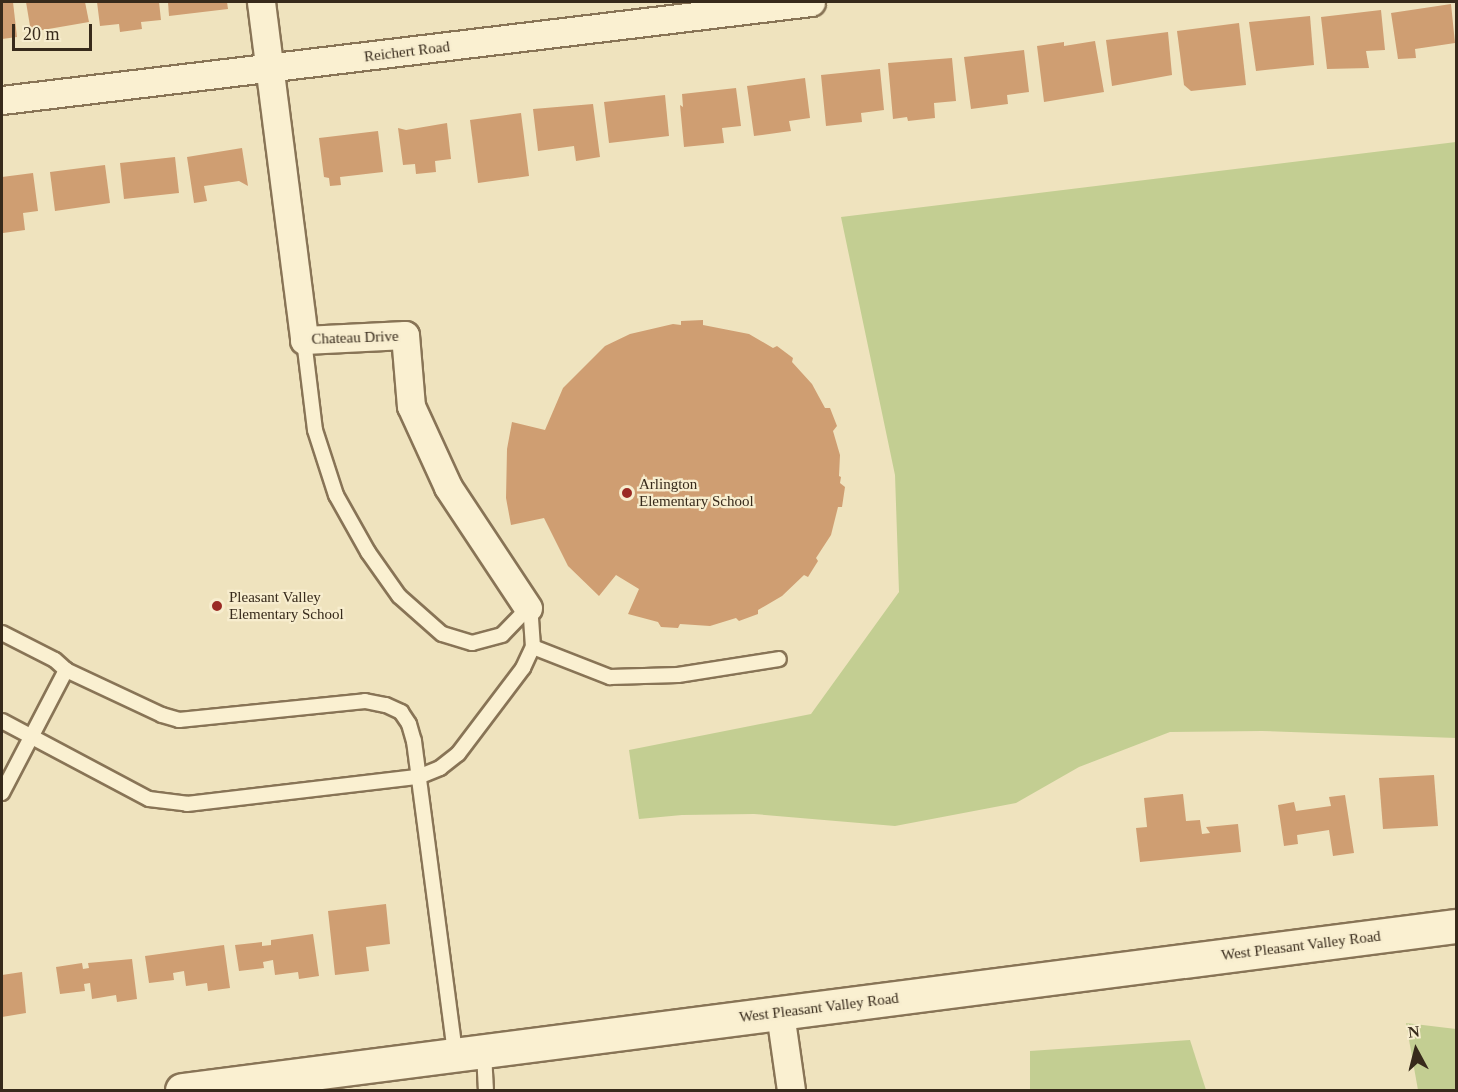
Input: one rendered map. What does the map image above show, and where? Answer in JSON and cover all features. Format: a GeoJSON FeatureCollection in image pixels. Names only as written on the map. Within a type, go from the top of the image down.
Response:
{"type":"FeatureCollection","features":[{"type":"Feature","properties":{"kind":"main road","name":"West Pleasant Valley Road"},"geometry":{"type":"LineString","coordinates":[[182,1090],[470,1055],[1456,926]]}},
{"type":"Feature","properties":{"kind":"street","name":"Chateau Drive"},"geometry":{"type":"LineString","coordinates":[[261,2],[304,340],[405,335],[411,406],[448,487],[528,608]]}},
{"type":"Feature","properties":{"kind":"street","name":"Reichert Road"},"geometry":{"type":"LineString","coordinates":[[2,100],[270,69],[689,9],[812,2]]}},
{"type":"Feature","properties":{"kind":"street"},"geometry":{"type":"LineString","coordinates":[[780,1013],[791,1090]]}},
{"type":"Feature","properties":{"kind":"lane"},"geometry":{"type":"LineString","coordinates":[[304,340],[315,430],[336,495],[368,552],[399,596],[442,634],[472,643],[502,635],[528,608]]}},
{"type":"Feature","properties":{"kind":"lane"},"geometry":{"type":"LineString","coordinates":[[2,721],[149,799],[187,804],[418,777],[440,768],[458,754],[523,668],[532,647],[534,631],[528,608]]}},
{"type":"Feature","properties":{"kind":"lane"},"geometry":{"type":"LineString","coordinates":[[2,633],[56,660],[66,670],[162,715],[179,720],[365,701],[386,705],[401,712],[409,724],[470,1055],[486,1090]]}},
{"type":"Feature","properties":{"kind":"lane"},"geometry":{"type":"LineString","coordinates":[[532,647],[610,677],[678,675],[779,659]]}},
{"type":"Feature","properties":{"kind":"lane"},"geometry":{"type":"LineString","coordinates":[[2,793],[66,670]]}},
{"type":"Feature","properties":{"kind":"green space"},"geometry":{"type":"Polygon","coordinates":[[[1456,142],[1456,738],[1262,731],[1170,732],[1079,767],[1016,803],[895,826],[754,814],[682,815],[639,819],[629,750],[811,714],[899,592],[895,475],[841,217],[1456,142]]]}},
{"type":"Feature","properties":{"kind":"green space"},"geometry":{"type":"Polygon","coordinates":[[[1406,1023],[1456,1029],[1456,1090],[1418,1090],[1406,1023]]]}},
{"type":"Feature","properties":{"kind":"green space"},"geometry":{"type":"Polygon","coordinates":[[[1190,1040],[1206,1090],[1030,1090],[1030,1051],[1190,1040]]]}},
{"type":"Feature","properties":{"kind":"building"},"geometry":{"type":"Polygon","coordinates":[[[2,2],[13,2],[17,37],[2,39],[2,2]]]}},
{"type":"Feature","properties":{"kind":"building"},"geometry":{"type":"Polygon","coordinates":[[[26,2],[85,2],[89,22],[31,32],[26,2]]]}},
{"type":"Feature","properties":{"kind":"building"},"geometry":{"type":"Polygon","coordinates":[[[97,2],[159,2],[161,20],[141,22],[142,29],[120,32],[119,24],[100,26],[97,2]]]}},
{"type":"Feature","properties":{"kind":"building"},"geometry":{"type":"Polygon","coordinates":[[[168,2],[227,2],[228,9],[169,16],[168,2]]]}},
{"type":"Feature","properties":{"kind":"building"},"geometry":{"type":"Polygon","coordinates":[[[1451,4],[1455,43],[1415,49],[1416,58],[1398,59],[1391,13],[1451,4]]]}},
{"type":"Feature","properties":{"kind":"building"},"geometry":{"type":"Polygon","coordinates":[[[1381,10],[1385,50],[1366,51],[1369,68],[1327,69],[1321,17],[1381,10]]]}},
{"type":"Feature","properties":{"kind":"building"},"geometry":{"type":"Polygon","coordinates":[[[1310,16],[1314,65],[1256,71],[1249,22],[1310,16]]]}},
{"type":"Feature","properties":{"kind":"building"},"geometry":{"type":"Polygon","coordinates":[[[1239,23],[1246,85],[1191,91],[1184,85],[1177,31],[1239,23]]]}},
{"type":"Feature","properties":{"kind":"building"},"geometry":{"type":"Polygon","coordinates":[[[1168,32],[1172,75],[1112,86],[1106,40],[1168,32]]]}},
{"type":"Feature","properties":{"kind":"building"},"geometry":{"type":"Polygon","coordinates":[[[1095,41],[1104,92],[1044,102],[1037,46],[1064,42],[1064,46],[1095,41]]]}},
{"type":"Feature","properties":{"kind":"building"},"geometry":{"type":"Polygon","coordinates":[[[1024,50],[1029,92],[1007,95],[1008,104],[971,109],[964,57],[1024,50]]]}},
{"type":"Feature","properties":{"kind":"building"},"geometry":{"type":"Polygon","coordinates":[[[952,58],[956,101],[934,103],[935,118],[908,121],[907,117],[893,119],[888,63],[952,58]]]}},
{"type":"Feature","properties":{"kind":"building"},"geometry":{"type":"Polygon","coordinates":[[[880,69],[884,110],[861,113],[862,122],[826,126],[821,75],[880,69]]]}},
{"type":"Feature","properties":{"kind":"building"},"geometry":{"type":"Polygon","coordinates":[[[805,78],[810,118],[789,121],[791,131],[754,136],[747,86],[805,78]]]}},
{"type":"Feature","properties":{"kind":"building"},"geometry":{"type":"Polygon","coordinates":[[[736,88],[741,126],[722,128],[724,143],[684,147],[680,105],[683,107],[682,94],[736,88]]]}},
{"type":"Feature","properties":{"kind":"building"},"geometry":{"type":"Polygon","coordinates":[[[665,95],[669,136],[609,143],[604,102],[665,95]]]}},
{"type":"Feature","properties":{"kind":"building"},"geometry":{"type":"Polygon","coordinates":[[[593,104],[600,157],[576,161],[574,146],[538,151],[533,109],[593,104]]]}},
{"type":"Feature","properties":{"kind":"building"},"geometry":{"type":"Polygon","coordinates":[[[521,113],[529,176],[478,183],[470,120],[521,113]]]}},
{"type":"Feature","properties":{"kind":"building"},"geometry":{"type":"Polygon","coordinates":[[[447,123],[451,159],[435,161],[436,172],[416,174],[415,164],[403,165],[398,128],[406,130],[447,123]]]}},
{"type":"Feature","properties":{"kind":"building"},"geometry":{"type":"Polygon","coordinates":[[[378,131],[383,172],[340,177],[341,185],[330,186],[329,178],[324,177],[319,138],[378,131]]]}},
{"type":"Feature","properties":{"kind":"building"},"geometry":{"type":"Polygon","coordinates":[[[242,148],[248,186],[239,181],[204,186],[207,201],[194,203],[187,157],[242,148]]]}},
{"type":"Feature","properties":{"kind":"building"},"geometry":{"type":"Polygon","coordinates":[[[175,157],[179,193],[124,199],[120,163],[175,157]]]}},
{"type":"Feature","properties":{"kind":"building"},"geometry":{"type":"Polygon","coordinates":[[[105,165],[110,203],[55,211],[50,172],[105,165]]]}},
{"type":"Feature","properties":{"kind":"building"},"geometry":{"type":"Polygon","coordinates":[[[33,173],[38,211],[23,213],[25,230],[3,233],[2,177],[33,173]]]}},
{"type":"Feature","properties":{"kind":"building"},"geometry":{"type":"Polygon","coordinates":[[[703,320],[703,325],[749,334],[773,348],[777,346],[793,358],[792,362],[812,384],[825,408],[830,408],[837,426],[833,431],[840,455],[840,483],[845,487],[842,507],[838,507],[831,535],[816,558],[818,561],[808,577],[804,575],[782,596],[758,610],[758,614],[739,621],[736,618],[710,626],[680,624],[678,628],[661,627],[658,622],[628,614],[639,589],[616,575],[599,596],[568,566],[544,518],[511,525],[506,498],[507,449],[512,422],[545,430],[563,388],[605,346],[630,334],[673,324],[681,325],[681,321],[703,320]]]}},
{"type":"Feature","properties":{"kind":"building"},"geometry":{"type":"Polygon","coordinates":[[[1434,775],[1438,826],[1383,829],[1379,778],[1434,775]]]}},
{"type":"Feature","properties":{"kind":"building"},"geometry":{"type":"Polygon","coordinates":[[[1183,794],[1186,821],[1200,820],[1202,834],[1210,833],[1206,827],[1238,824],[1241,852],[1140,862],[1136,828],[1147,827],[1144,798],[1183,794]]]}},
{"type":"Feature","properties":{"kind":"building"},"geometry":{"type":"Polygon","coordinates":[[[1345,795],[1354,853],[1333,856],[1329,830],[1297,835],[1298,844],[1284,846],[1278,805],[1294,802],[1296,811],[1331,806],[1329,797],[1345,795]]]}},
{"type":"Feature","properties":{"kind":"building"},"geometry":{"type":"Polygon","coordinates":[[[386,904],[390,944],[366,947],[369,971],[335,975],[328,911],[386,904]]]}},
{"type":"Feature","properties":{"kind":"building"},"geometry":{"type":"Polygon","coordinates":[[[313,934],[319,976],[299,979],[298,972],[275,975],[273,960],[263,962],[264,968],[239,971],[235,945],[262,942],[262,946],[271,945],[271,940],[313,934]]]}},
{"type":"Feature","properties":{"kind":"building"},"geometry":{"type":"Polygon","coordinates":[[[224,945],[230,988],[208,991],[207,983],[186,986],[184,971],[173,973],[174,980],[149,983],[145,956],[224,945]]]}},
{"type":"Feature","properties":{"kind":"building"},"geometry":{"type":"Polygon","coordinates":[[[132,959],[137,999],[117,1002],[116,995],[92,999],[90,983],[84,984],[85,991],[60,994],[56,967],[82,963],[83,969],[89,968],[88,963],[132,959]]]}},
{"type":"Feature","properties":{"kind":"building"},"geometry":{"type":"Polygon","coordinates":[[[22,972],[26,1013],[2,1017],[2,975],[22,972]]]}},
{"type":"Feature","properties":{"kind":"place","name":"Arlington Elementary School"},"geometry":{"type":"Point","coordinates":[627,493]}},
{"type":"Feature","properties":{"kind":"place","name":"Pleasant Valley Elementary School"},"geometry":{"type":"Point","coordinates":[217,606]}}]}
